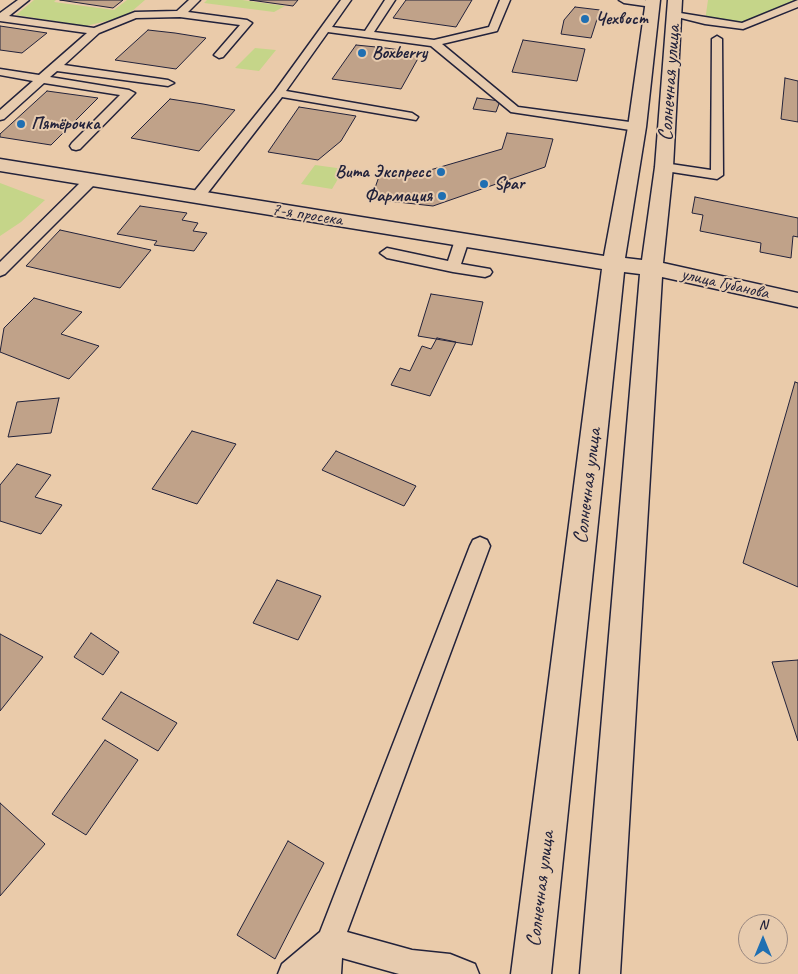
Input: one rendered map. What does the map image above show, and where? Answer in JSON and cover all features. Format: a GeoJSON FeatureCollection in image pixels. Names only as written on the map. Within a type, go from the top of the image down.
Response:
{"type":"FeatureCollection","features":[{"type":"Feature","properties":{"kind":"main road","name":"Солнечная улица"},"geometry":{"type":"LineString","coordinates":[[531,974],[614,262],[636,127],[664,5]]}},
{"type":"Feature","properties":{"kind":"main road","name":"Солнечная улица"},"geometry":{"type":"LineString","coordinates":[[600,974],[652,268],[664,167],[664,5]]}},
{"type":"Feature","properties":{"kind":"main road","name":"7-я просека"},"geometry":{"type":"LineString","coordinates":[[0,165],[575,259],[614,262]]}},
{"type":"Feature","properties":{"kind":"main road","name":"улица Губанова"},"geometry":{"type":"LineString","coordinates":[[614,262],[652,268],[798,300]]}},
{"type":"Feature","properties":{"kind":"lane"},"geometry":{"type":"LineString","coordinates":[[0,18],[24,0]]}},
{"type":"Feature","properties":{"kind":"lane"},"geometry":{"type":"LineString","coordinates":[[180,14],[195,0]]}},
{"type":"Feature","properties":{"kind":"lane"},"geometry":{"type":"LineString","coordinates":[[198,196],[279,93],[346,0]]}},
{"type":"Feature","properties":{"kind":"lane"},"geometry":{"type":"LineString","coordinates":[[368,34],[390,0]]}},
{"type":"Feature","properties":{"kind":"lane"},"geometry":{"type":"LineString","coordinates":[[326,29],[434,43],[492,29],[505,0]]}},
{"type":"Feature","properties":{"kind":"lane"},"geometry":{"type":"LineString","coordinates":[[624,0],[664,5],[705,22],[743,26],[798,3]]}},
{"type":"Feature","properties":{"kind":"lane"},"geometry":{"type":"LineString","coordinates":[[0,116],[95,31],[134,15],[146,5]]}},
{"type":"Feature","properties":{"kind":"lane"},"geometry":{"type":"LineString","coordinates":[[134,15],[180,14],[248,23],[219,55]]}},
{"type":"Feature","properties":{"kind":"lane"},"geometry":{"type":"LineString","coordinates":[[0,18],[95,31]]}},
{"type":"Feature","properties":{"kind":"lane"},"geometry":{"type":"LineString","coordinates":[[664,167],[717,175],[717,39]]}},
{"type":"Feature","properties":{"kind":"lane"},"geometry":{"type":"LineString","coordinates":[[434,43],[515,110],[636,127]]}},
{"type":"Feature","properties":{"kind":"lane"},"geometry":{"type":"LineString","coordinates":[[55,67],[168,83]]}},
{"type":"Feature","properties":{"kind":"lane"},"geometry":{"type":"LineString","coordinates":[[0,72],[130,93],[76,146]]}},
{"type":"Feature","properties":{"kind":"lane"},"geometry":{"type":"LineString","coordinates":[[279,93],[412,117]]}},
{"type":"Feature","properties":{"kind":"lane"},"geometry":{"type":"LineString","coordinates":[[0,271],[92,180]]}},
{"type":"Feature","properties":{"kind":"lane"},"geometry":{"type":"LineString","coordinates":[[453,266],[462,240]]}},
{"type":"Feature","properties":{"kind":"lane"},"geometry":{"type":"LineString","coordinates":[[387,253],[485,272]]}},
{"type":"Feature","properties":{"kind":"lane"},"geometry":{"type":"LineString","coordinates":[[327,974],[330,941],[480,546]]}},
{"type":"Feature","properties":{"kind":"lane"},"geometry":{"type":"LineString","coordinates":[[292,974],[330,941]]}},
{"type":"Feature","properties":{"kind":"lane"},"geometry":{"type":"LineString","coordinates":[[330,941],[412,964],[450,968],[465,974]]}},
{"type":"Feature","properties":{"kind":"green space"},"geometry":{"type":"Polygon","coordinates":[[[34,0],[56,0],[54,2],[114,10],[127,0],[145,0],[131,12],[119,18],[86,26],[16,15],[34,0]]]}},
{"type":"Feature","properties":{"kind":"green space"},"geometry":{"type":"Polygon","coordinates":[[[207,0],[242,0],[285,6],[274,12],[204,3],[207,0]]]}},
{"type":"Feature","properties":{"kind":"green space"},"geometry":{"type":"Polygon","coordinates":[[[708,0],[798,0],[743,26],[705,21],[708,0]]]}},
{"type":"Feature","properties":{"kind":"green space"},"geometry":{"type":"Polygon","coordinates":[[[255,48],[276,50],[259,71],[235,68],[255,48]]]}},
{"type":"Feature","properties":{"kind":"green space"},"geometry":{"type":"Polygon","coordinates":[[[315,165],[344,169],[332,189],[301,184],[315,165]]]}},
{"type":"Feature","properties":{"kind":"green space"},"geometry":{"type":"Polygon","coordinates":[[[0,183],[45,200],[21,222],[0,236],[0,183]]]}},
{"type":"Feature","properties":{"kind":"building"},"geometry":{"type":"Polygon","coordinates":[[[60,0],[123,0],[113,8],[60,0]]]}},
{"type":"Feature","properties":{"kind":"building"},"geometry":{"type":"Polygon","coordinates":[[[250,0],[298,0],[293,6],[250,0]]]}},
{"type":"Feature","properties":{"kind":"building"},"geometry":{"type":"Polygon","coordinates":[[[406,0],[472,0],[456,27],[393,18],[406,0]]]}},
{"type":"Feature","properties":{"kind":"building"},"geometry":{"type":"Polygon","coordinates":[[[575,7],[600,10],[591,38],[561,34],[564,20],[575,7]]]}},
{"type":"Feature","properties":{"kind":"building"},"geometry":{"type":"Polygon","coordinates":[[[0,26],[47,33],[22,53],[0,50],[0,26]]]}},
{"type":"Feature","properties":{"kind":"building"},"geometry":{"type":"Polygon","coordinates":[[[148,30],[206,38],[176,69],[115,60],[148,30]]]}},
{"type":"Feature","properties":{"kind":"building"},"geometry":{"type":"Polygon","coordinates":[[[523,40],[585,49],[577,81],[512,72],[523,40]]]}},
{"type":"Feature","properties":{"kind":"building"},"geometry":{"type":"Polygon","coordinates":[[[356,45],[421,53],[401,89],[332,79],[356,45]]]}},
{"type":"Feature","properties":{"kind":"building"},"geometry":{"type":"Polygon","coordinates":[[[785,78],[798,81],[798,122],[781,119],[785,78]]]}},
{"type":"Feature","properties":{"kind":"building"},"geometry":{"type":"Polygon","coordinates":[[[47,91],[98,98],[51,145],[0,137],[0,134],[47,91]]]}},
{"type":"Feature","properties":{"kind":"building"},"geometry":{"type":"Polygon","coordinates":[[[477,98],[500,101],[496,112],[473,109],[477,98]]]}},
{"type":"Feature","properties":{"kind":"building"},"geometry":{"type":"Polygon","coordinates":[[[170,99],[235,110],[199,151],[131,138],[170,99]]]}},
{"type":"Feature","properties":{"kind":"building"},"geometry":{"type":"Polygon","coordinates":[[[299,107],[356,116],[341,141],[318,160],[268,152],[299,107]]]}},
{"type":"Feature","properties":{"kind":"building"},"geometry":{"type":"Polygon","coordinates":[[[507,133],[553,139],[545,167],[433,206],[371,199],[381,171],[413,175],[502,149],[507,133]]]}},
{"type":"Feature","properties":{"kind":"building"},"geometry":{"type":"Polygon","coordinates":[[[695,197],[798,218],[798,237],[793,236],[791,258],[760,252],[761,243],[700,231],[703,215],[692,213],[695,197]]]}},
{"type":"Feature","properties":{"kind":"building"},"geometry":{"type":"Polygon","coordinates":[[[140,206],[187,213],[182,220],[198,223],[193,231],[207,233],[194,251],[154,245],[157,241],[117,234],[140,206]]]}},
{"type":"Feature","properties":{"kind":"building"},"geometry":{"type":"Polygon","coordinates":[[[60,230],[151,250],[120,288],[26,266],[60,230]]]}},
{"type":"Feature","properties":{"kind":"building"},"geometry":{"type":"Polygon","coordinates":[[[431,294],[483,302],[472,345],[418,336],[431,294]]]}},
{"type":"Feature","properties":{"kind":"building"},"geometry":{"type":"Polygon","coordinates":[[[34,298],[82,312],[61,334],[99,346],[69,379],[0,352],[4,328],[34,298]]]}},
{"type":"Feature","properties":{"kind":"building"},"geometry":{"type":"Polygon","coordinates":[[[437,338],[456,342],[430,396],[391,385],[400,368],[410,371],[422,346],[431,349],[437,338]]]}},
{"type":"Feature","properties":{"kind":"building"},"geometry":{"type":"Polygon","coordinates":[[[795,382],[798,383],[798,587],[743,563],[795,382]]]}},
{"type":"Feature","properties":{"kind":"building"},"geometry":{"type":"Polygon","coordinates":[[[59,398],[51,433],[8,437],[17,402],[59,398]]]}},
{"type":"Feature","properties":{"kind":"building"},"geometry":{"type":"Polygon","coordinates":[[[192,431],[236,444],[197,504],[152,489],[192,431]]]}},
{"type":"Feature","properties":{"kind":"building"},"geometry":{"type":"Polygon","coordinates":[[[336,451],[416,486],[404,506],[322,470],[336,451]]]}},
{"type":"Feature","properties":{"kind":"building"},"geometry":{"type":"Polygon","coordinates":[[[17,464],[51,475],[35,497],[62,505],[41,534],[0,521],[0,485],[17,464]]]}},
{"type":"Feature","properties":{"kind":"building"},"geometry":{"type":"Polygon","coordinates":[[[277,580],[321,596],[298,640],[253,623],[277,580]]]}},
{"type":"Feature","properties":{"kind":"building"},"geometry":{"type":"Polygon","coordinates":[[[91,633],[119,652],[103,675],[74,657],[91,633]]]}},
{"type":"Feature","properties":{"kind":"building"},"geometry":{"type":"Polygon","coordinates":[[[0,634],[43,657],[0,711],[0,634]]]}},
{"type":"Feature","properties":{"kind":"building"},"geometry":{"type":"Polygon","coordinates":[[[798,660],[798,741],[772,662],[798,660]]]}},
{"type":"Feature","properties":{"kind":"building"},"geometry":{"type":"Polygon","coordinates":[[[121,692],[177,723],[158,751],[102,719],[121,692]]]}},
{"type":"Feature","properties":{"kind":"building"},"geometry":{"type":"Polygon","coordinates":[[[105,740],[138,760],[86,835],[52,814],[105,740]]]}},
{"type":"Feature","properties":{"kind":"building"},"geometry":{"type":"Polygon","coordinates":[[[0,803],[45,844],[0,896],[0,803]]]}},
{"type":"Feature","properties":{"kind":"building"},"geometry":{"type":"Polygon","coordinates":[[[288,841],[324,863],[275,959],[237,935],[288,841]]]}},
{"type":"Feature","properties":{"kind":"place","name":"Чехвост"},"geometry":{"type":"Point","coordinates":[585,19]}},
{"type":"Feature","properties":{"kind":"place","name":"Boxberry"},"geometry":{"type":"Point","coordinates":[362,53]}},
{"type":"Feature","properties":{"kind":"place","name":"Пятёрочка"},"geometry":{"type":"Point","coordinates":[21,124]}},
{"type":"Feature","properties":{"kind":"place","name":"Вита Экспресс"},"geometry":{"type":"Point","coordinates":[441,172]}},
{"type":"Feature","properties":{"kind":"place","name":"Spar"},"geometry":{"type":"Point","coordinates":[484,184]}},
{"type":"Feature","properties":{"kind":"place","name":"Фармация"},"geometry":{"type":"Point","coordinates":[442,196]}}]}
